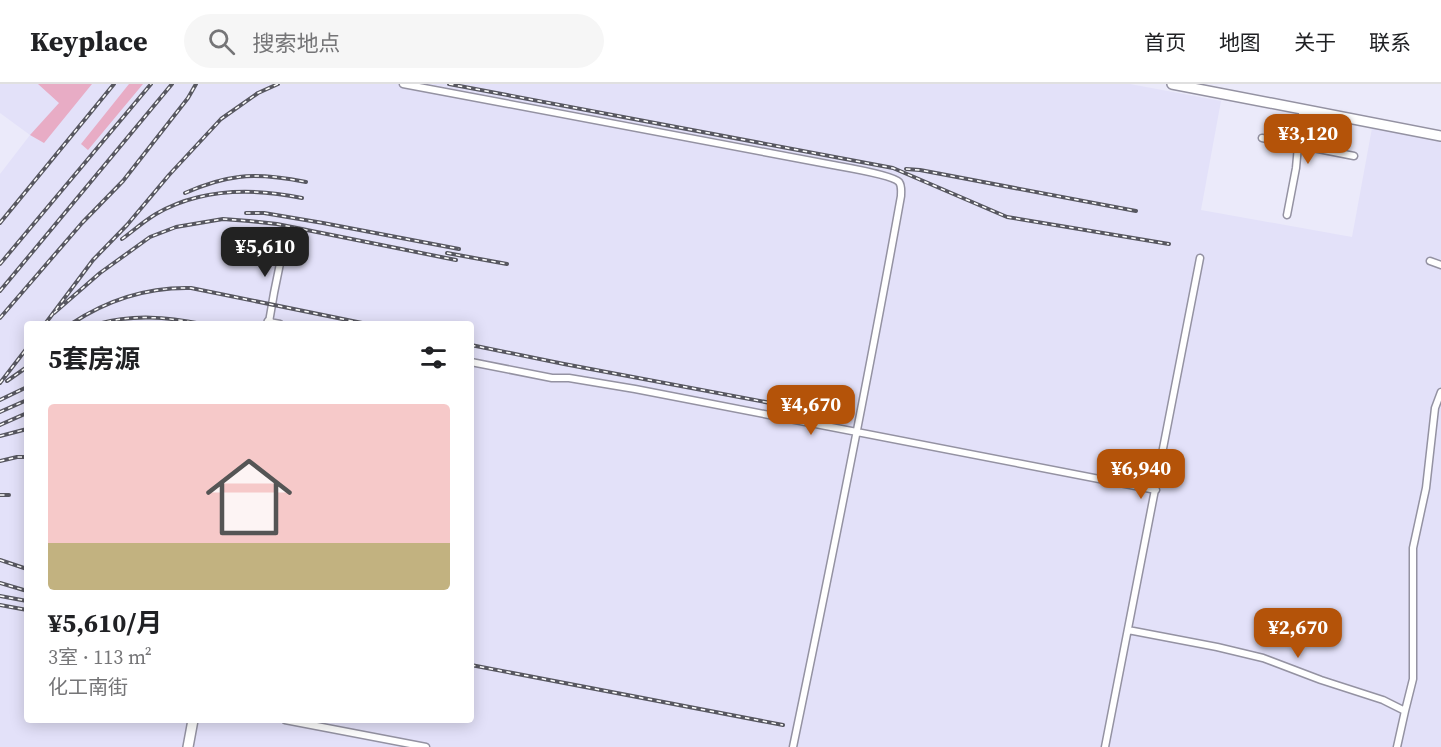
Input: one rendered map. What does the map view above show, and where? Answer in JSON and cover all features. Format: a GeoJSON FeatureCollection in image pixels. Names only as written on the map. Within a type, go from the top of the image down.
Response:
{"type":"FeatureCollection","features":[{"type":"Feature","properties":{"kind":"street"},"geometry":{"type":"LineString","coordinates":[[404,84],[833,165],[889,177],[901,186],[857,433],[793,747]]}},
{"type":"Feature","properties":{"kind":"street"},"geometry":{"type":"LineString","coordinates":[[1172,84],[1441,136]]}},
{"type":"Feature","properties":{"kind":"street"},"geometry":{"type":"LineString","coordinates":[[1287,215],[1303,109]]}},
{"type":"Feature","properties":{"kind":"street"},"geometry":{"type":"LineString","coordinates":[[1262,138],[1354,156]]}},
{"type":"Feature","properties":{"kind":"street"},"geometry":{"type":"LineString","coordinates":[[269,321],[285,239]]}},
{"type":"Feature","properties":{"kind":"street"},"geometry":{"type":"LineString","coordinates":[[1105,747],[1200,258]]}},
{"type":"Feature","properties":{"kind":"street"},"geometry":{"type":"LineString","coordinates":[[1430,261],[1441,265]]}},
{"type":"Feature","properties":{"kind":"street"},"geometry":{"type":"LineString","coordinates":[[474,363],[552,378],[569,378],[635,389],[1156,490]]}},
{"type":"Feature","properties":{"kind":"street"},"geometry":{"type":"LineString","coordinates":[[1397,747],[1413,679],[1413,548],[1426,488],[1435,408],[1441,392]]}},
{"type":"Feature","properties":{"kind":"street"},"geometry":{"type":"LineString","coordinates":[[1128,630],[1263,658],[1383,700],[1405,711]]}},
{"type":"Feature","properties":{"kind":"street"},"geometry":{"type":"LineString","coordinates":[[188,747],[192,723]]}},
{"type":"Feature","properties":{"kind":"street"},"geometry":{"type":"LineString","coordinates":[[301,723],[426,747]]}},
{"type":"Feature","properties":{"kind":"shaded area"},"geometry":{"type":"Polygon","coordinates":[[[0,84],[1130,84],[1221,101],[1201,210],[1352,237],[1372,128],[1441,141],[1441,747],[0,747],[0,174],[30,135],[0,113],[0,84]]]}},
{"type":"Feature","properties":{"kind":"shaded area"},"geometry":{"type":"Polygon","coordinates":[[[38,84],[92,84],[44,143],[30,135],[59,103],[38,84]]]}},
{"type":"Feature","properties":{"kind":"shaded area"},"geometry":{"type":"Polygon","coordinates":[[[129,84],[143,84],[88,150],[81,144],[129,84]]]}},
{"type":"Feature","properties":{"kind":"railway"},"geometry":{"type":"LineString","coordinates":[[0,223],[114,84]]}},
{"type":"Feature","properties":{"kind":"railway"},"geometry":{"type":"LineString","coordinates":[[0,264],[151,84]]}},
{"type":"Feature","properties":{"kind":"railway"},"geometry":{"type":"LineString","coordinates":[[0,291],[172,84]]}},
{"type":"Feature","properties":{"kind":"railway"},"geometry":{"type":"LineString","coordinates":[[0,318],[82,223],[123,181],[188,98],[196,84]]}},
{"type":"Feature","properties":{"kind":"railway"},"geometry":{"type":"LineString","coordinates":[[47,321],[93,260],[221,119],[258,93],[278,84]]}},
{"type":"Feature","properties":{"kind":"railway"},"geometry":{"type":"LineString","coordinates":[[449,84],[893,168],[1007,217],[1169,244]]}},
{"type":"Feature","properties":{"kind":"railway"},"geometry":{"type":"LineString","coordinates":[[906,169],[1136,211]]}},
{"type":"Feature","properties":{"kind":"railway"},"geometry":{"type":"LineString","coordinates":[[185,193],[218,181],[247,176],[306,182]]}},
{"type":"Feature","properties":{"kind":"railway"},"geometry":{"type":"LineString","coordinates":[[122,239],[156,214],[191,199],[246,192],[302,198]]}},
{"type":"Feature","properties":{"kind":"railway"},"geometry":{"type":"LineString","coordinates":[[246,213],[264,213],[459,249]]}},
{"type":"Feature","properties":{"kind":"railway"},"geometry":{"type":"LineString","coordinates":[[54,313],[100,273],[150,237],[176,227],[223,219],[277,224],[456,260]]}},
{"type":"Feature","properties":{"kind":"railway"},"geometry":{"type":"LineString","coordinates":[[447,253],[507,264]]}},
{"type":"Feature","properties":{"kind":"railway"},"geometry":{"type":"LineString","coordinates":[[76,321],[113,302],[144,293],[175,288],[191,288],[352,321]]}},
{"type":"Feature","properties":{"kind":"railway"},"geometry":{"type":"LineString","coordinates":[[111,321],[137,318],[182,321]]}},
{"type":"Feature","properties":{"kind":"railway"},"geometry":{"type":"LineString","coordinates":[[474,346],[845,417]]}},
{"type":"Feature","properties":{"kind":"railway"},"geometry":{"type":"LineString","coordinates":[[0,383],[24,352]]}},
{"type":"Feature","properties":{"kind":"railway"},"geometry":{"type":"LineString","coordinates":[[7,381],[24,369]]}},
{"type":"Feature","properties":{"kind":"railway"},"geometry":{"type":"LineString","coordinates":[[0,400],[24,388]]}},
{"type":"Feature","properties":{"kind":"railway"},"geometry":{"type":"LineString","coordinates":[[0,412],[24,401]]}},
{"type":"Feature","properties":{"kind":"railway"},"geometry":{"type":"LineString","coordinates":[[0,425],[24,414]]}},
{"type":"Feature","properties":{"kind":"railway"},"geometry":{"type":"LineString","coordinates":[[0,436],[24,430]]}},
{"type":"Feature","properties":{"kind":"railway"},"geometry":{"type":"LineString","coordinates":[[0,461],[24,457]]}},
{"type":"Feature","properties":{"kind":"railway"},"geometry":{"type":"LineString","coordinates":[[0,495],[9,495]]}},
{"type":"Feature","properties":{"kind":"railway"},"geometry":{"type":"LineString","coordinates":[[0,560],[24,568]]}},
{"type":"Feature","properties":{"kind":"railway"},"geometry":{"type":"LineString","coordinates":[[0,583],[24,590]]}},
{"type":"Feature","properties":{"kind":"railway"},"geometry":{"type":"LineString","coordinates":[[0,596],[24,600]]}},
{"type":"Feature","properties":{"kind":"railway"},"geometry":{"type":"LineString","coordinates":[[0,605],[24,609]]}},
{"type":"Feature","properties":{"kind":"railway"},"geometry":{"type":"LineString","coordinates":[[474,666],[783,725]]}}]}
